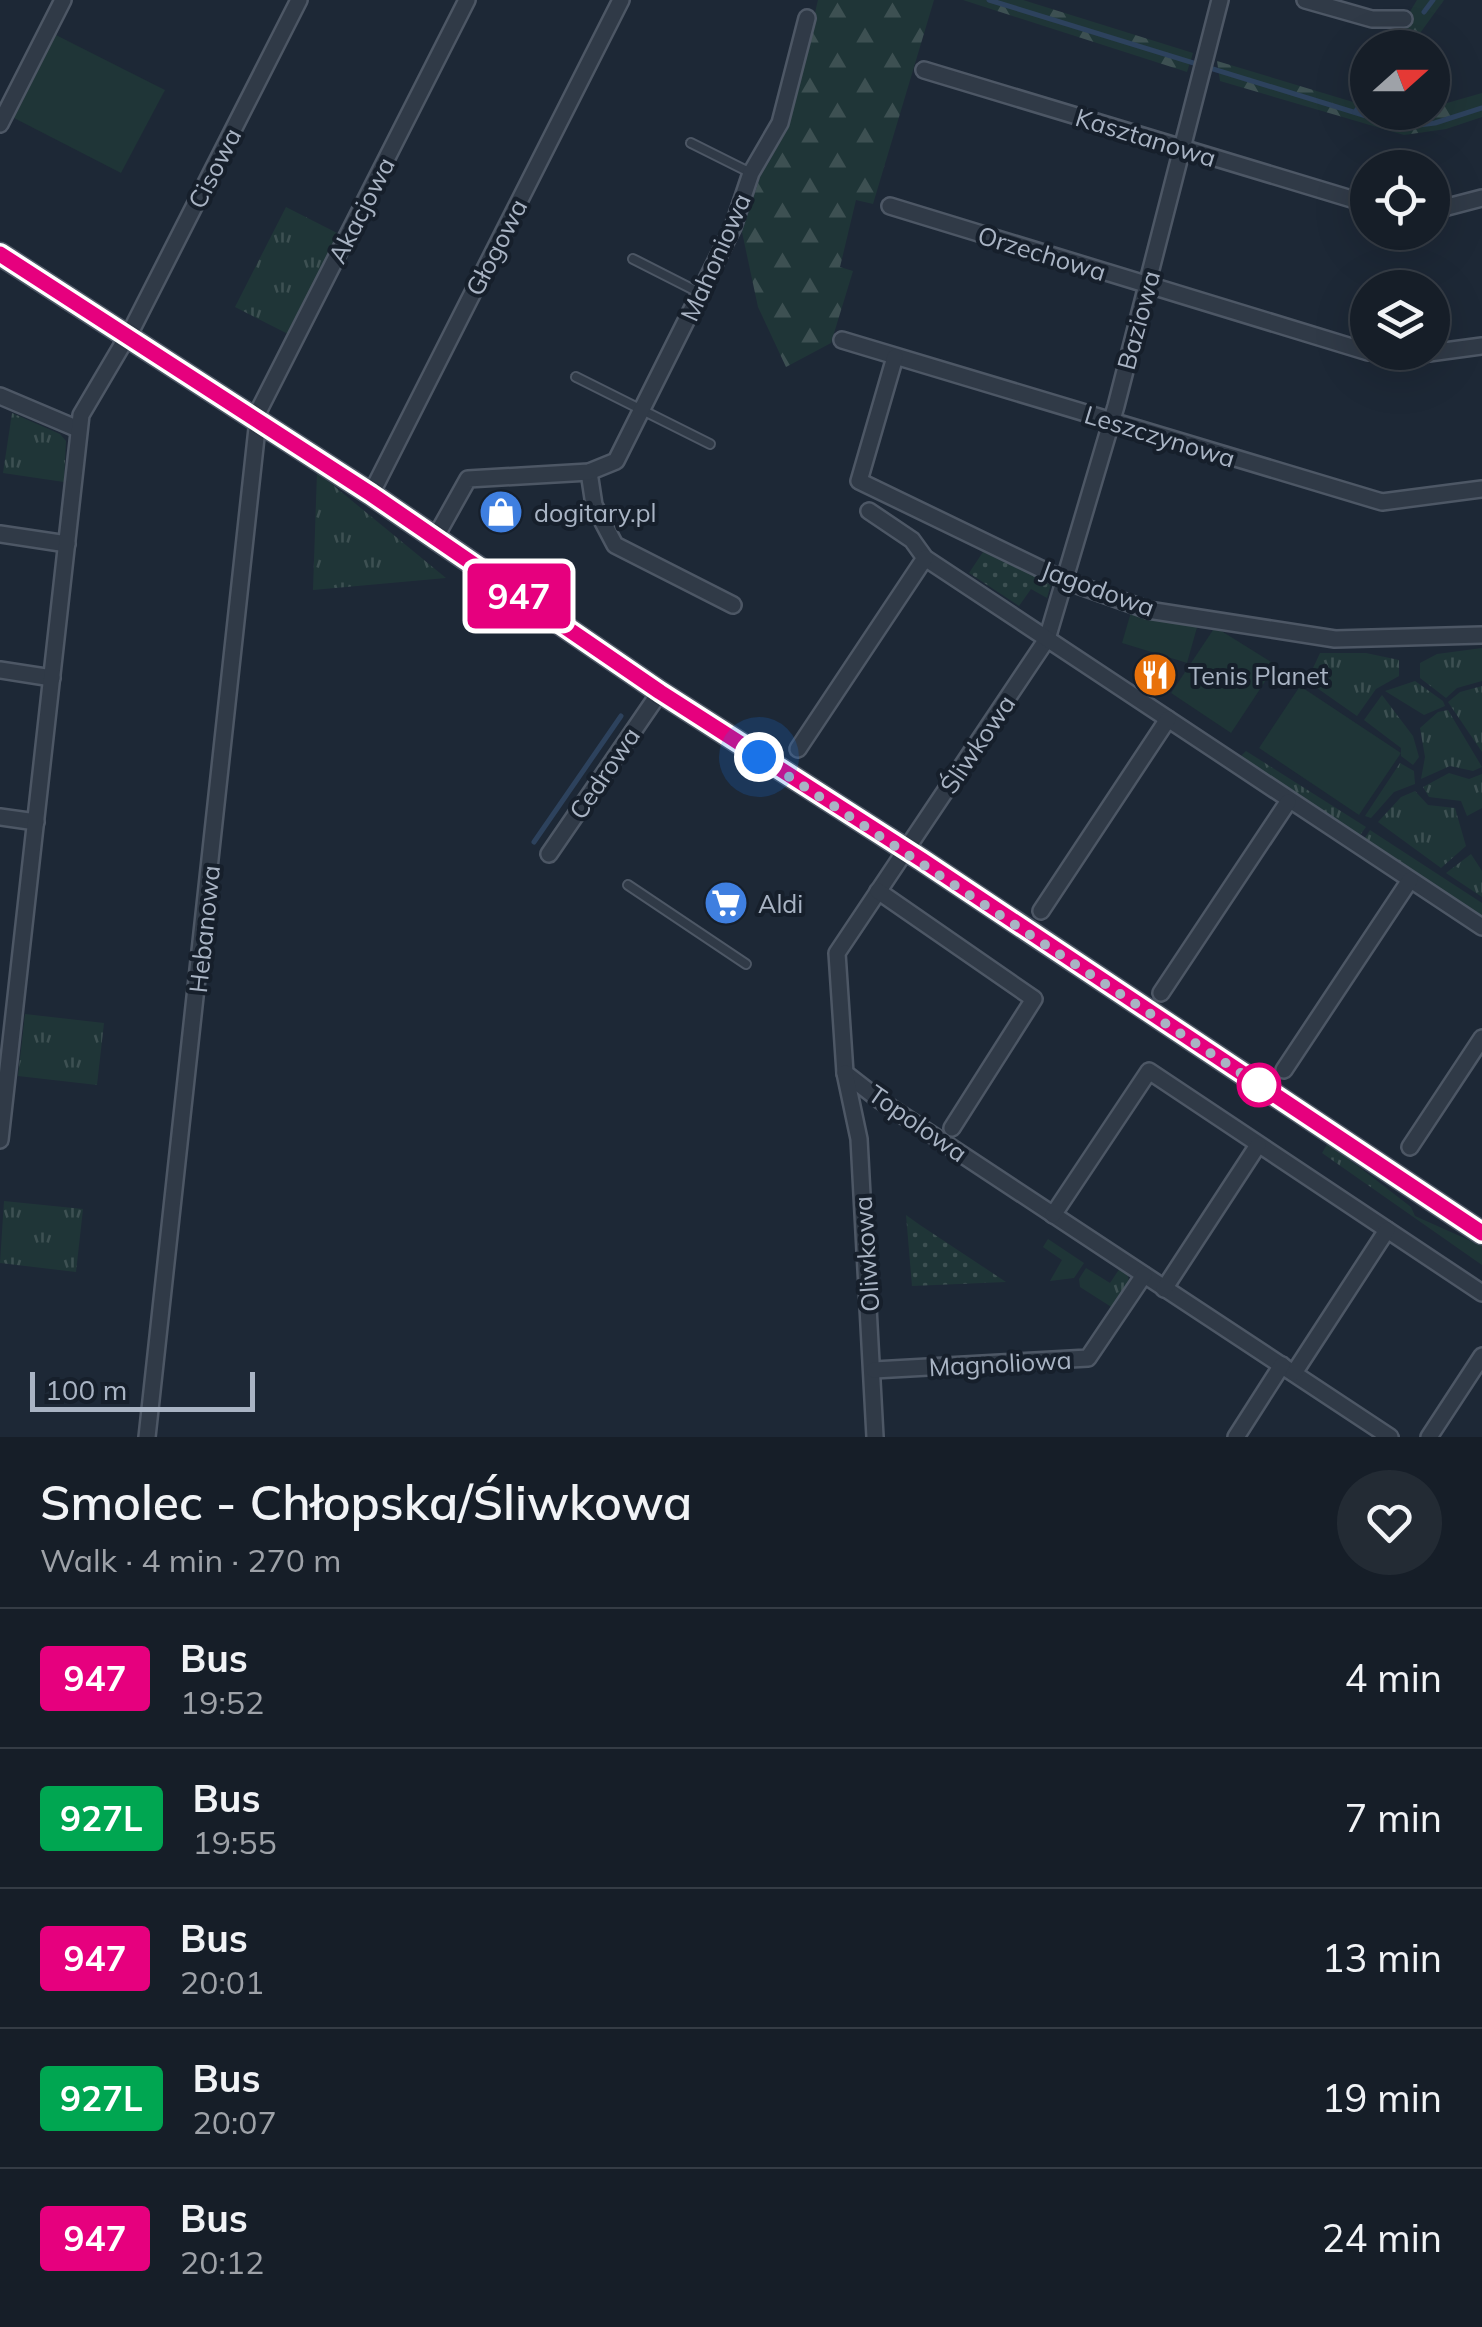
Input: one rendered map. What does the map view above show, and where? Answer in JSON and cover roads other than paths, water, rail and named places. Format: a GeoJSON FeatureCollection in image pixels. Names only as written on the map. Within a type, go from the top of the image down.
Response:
{"type":"FeatureCollection","features":[{"type":"Feature","properties":{"kind":"street"},"geometry":{"type":"LineString","coordinates":[[0,124],[63,0]]}},
{"type":"Feature","properties":{"kind":"street","name":"Cisowa"},"geometry":{"type":"LineString","coordinates":[[0,1140],[81,415],[128,336],[299,0]]}},
{"type":"Feature","properties":{"kind":"street","name":"Akacjowa"},"geometry":{"type":"LineString","coordinates":[[258,420],[259,410],[467,0]]}},
{"type":"Feature","properties":{"kind":"street","name":"Głogowa"},"geometry":{"type":"LineString","coordinates":[[371,494],[621,0]]}},
{"type":"Feature","properties":{"kind":"street","name":"Baziowa"},"geometry":{"type":"LineString","coordinates":[[1047,639],[1111,422],[1220,0]]}},
{"type":"Feature","properties":{"kind":"street"},"geometry":{"type":"LineString","coordinates":[[1306,0],[1372,19],[1404,19]]}},
{"type":"Feature","properties":{"kind":"street","name":"Mahoniowa"},"geometry":{"type":"LineString","coordinates":[[590,472],[611,466],[733,227],[751,174],[780,123],[807,18]]}},
{"type":"Feature","properties":{"kind":"street","name":"Kasztanowa"},"geometry":{"type":"LineString","coordinates":[[924,70],[1350,199]]}},
{"type":"Feature","properties":{"kind":"street"},"geometry":{"type":"LineString","coordinates":[[1450,206],[1482,198]]}},
{"type":"Feature","properties":{"kind":"street","name":"Orzechowa"},"geometry":{"type":"LineString","coordinates":[[890,206],[1350,346]]}},
{"type":"Feature","properties":{"kind":"street"},"geometry":{"type":"LineString","coordinates":[[0,254],[371,494],[660,692],[907,850],[1482,1233]]}},
{"type":"Feature","properties":{"kind":"street","name":"Leszczynowa"},"geometry":{"type":"LineString","coordinates":[[842,340],[1382,502],[1482,489]]}},
{"type":"Feature","properties":{"kind":"street","name":"Orzechowa"},"geometry":{"type":"LineString","coordinates":[[1450,350],[1482,346]]}},
{"type":"Feature","properties":{"kind":"street","name":"Jagodowa"},"geometry":{"type":"LineString","coordinates":[[895,357],[859,481],[1066,581],[1148,610],[1335,639],[1482,635]]}},
{"type":"Feature","properties":{"kind":"street"},"geometry":{"type":"LineString","coordinates":[[0,396],[78,429]]}},
{"type":"Feature","properties":{"kind":"street","name":"Hebanowa"},"geometry":{"type":"LineString","coordinates":[[147,1437],[258,420]]}},
{"type":"Feature","properties":{"kind":"street"},"geometry":{"type":"LineString","coordinates":[[436,538],[468,480],[590,472],[594,505],[615,545],[733,605]]}},
{"type":"Feature","properties":{"kind":"street"},"geometry":{"type":"LineString","coordinates":[[869,511],[912,540],[925,558],[1482,927]]}},
{"type":"Feature","properties":{"kind":"street"},"geometry":{"type":"LineString","coordinates":[[0,534],[66,544]]}},
{"type":"Feature","properties":{"kind":"street"},"geometry":{"type":"LineString","coordinates":[[798,749],[925,558]]}},
{"type":"Feature","properties":{"kind":"street","name":"Śliwkowa"},"geometry":{"type":"LineString","coordinates":[[907,850],[1047,639]]}},
{"type":"Feature","properties":{"kind":"street"},"geometry":{"type":"LineString","coordinates":[[0,670],[52,678]]}},
{"type":"Feature","properties":{"kind":"street","name":"Cedrowa"},"geometry":{"type":"LineString","coordinates":[[549,854],[660,692]]}},
{"type":"Feature","properties":{"kind":"street"},"geometry":{"type":"LineString","coordinates":[[1042,911],[1168,719]]}},
{"type":"Feature","properties":{"kind":"street"},"geometry":{"type":"LineString","coordinates":[[1162,993],[1288,802]]}},
{"type":"Feature","properties":{"kind":"street"},"geometry":{"type":"LineString","coordinates":[[0,816],[36,822]]}},
{"type":"Feature","properties":{"kind":"street","name":"Topolowa"},"geometry":{"type":"LineString","coordinates":[[907,850],[837,953],[846,1073],[1390,1437]]}},
{"type":"Feature","properties":{"kind":"street"},"geometry":{"type":"LineString","coordinates":[[1284,1070],[1410,880]]}},
{"type":"Feature","properties":{"kind":"street","name":"Topolowa"},"geometry":{"type":"LineString","coordinates":[[878,891],[1034,999],[952,1128]]}},
{"type":"Feature","properties":{"kind":"street"},"geometry":{"type":"LineString","coordinates":[[0,976],[18,979]]}},
{"type":"Feature","properties":{"kind":"street"},"geometry":{"type":"LineString","coordinates":[[1410,1147],[1482,1038]]}},
{"type":"Feature","properties":{"kind":"street"},"geometry":{"type":"LineString","coordinates":[[1053,1215],[1149,1071],[1482,1293]]}},
{"type":"Feature","properties":{"kind":"street","name":"Oliwkowa"},"geometry":{"type":"LineString","coordinates":[[846,1073],[858,1139],[875,1437]]}},
{"type":"Feature","properties":{"kind":"street"},"geometry":{"type":"LineString","coordinates":[[1164,1289],[1258,1145]]}},
{"type":"Feature","properties":{"kind":"street"},"geometry":{"type":"LineString","coordinates":[[1236,1437],[1387,1230]]}},
{"type":"Feature","properties":{"kind":"street","name":"Magnoliowa"},"geometry":{"type":"LineString","coordinates":[[874,1370],[1088,1358],[1144,1275]]}},
{"type":"Feature","properties":{"kind":"street"},"geometry":{"type":"LineString","coordinates":[[1429,1437],[1482,1356]]}},
{"type":"Feature","properties":{"kind":"lane"},"geometry":{"type":"LineString","coordinates":[[691,143],[751,174]]}},
{"type":"Feature","properties":{"kind":"lane"},"geometry":{"type":"LineString","coordinates":[[633,260],[700,293]]}},
{"type":"Feature","properties":{"kind":"lane"},"geometry":{"type":"LineString","coordinates":[[576,377],[710,444]]}},
{"type":"Feature","properties":{"kind":"lane"},"geometry":{"type":"LineString","coordinates":[[628,885],[746,964]]}},
{"type":"Feature","properties":{"kind":"waterway"},"geometry":{"type":"LineString","coordinates":[[989,0],[1402,127],[1435,123],[1482,108]]}},
{"type":"Feature","properties":{"kind":"waterway"},"geometry":{"type":"LineString","coordinates":[[1424,12],[1433,0]]}},
{"type":"Feature","properties":{"kind":"waterway"},"geometry":{"type":"LineString","coordinates":[[534,842],[621,716]]}},
{"type":"Feature","properties":{"kind":"place","name":"dogitary.pl"},"geometry":{"type":"Point","coordinates":[501,512]}},
{"type":"Feature","properties":{"kind":"place","name":"Tenis Planet"},"geometry":{"type":"Point","coordinates":[1155,675]}},
{"type":"Feature","properties":{"kind":"place","name":"Aldi"},"geometry":{"type":"Point","coordinates":[726,903]}}]}
